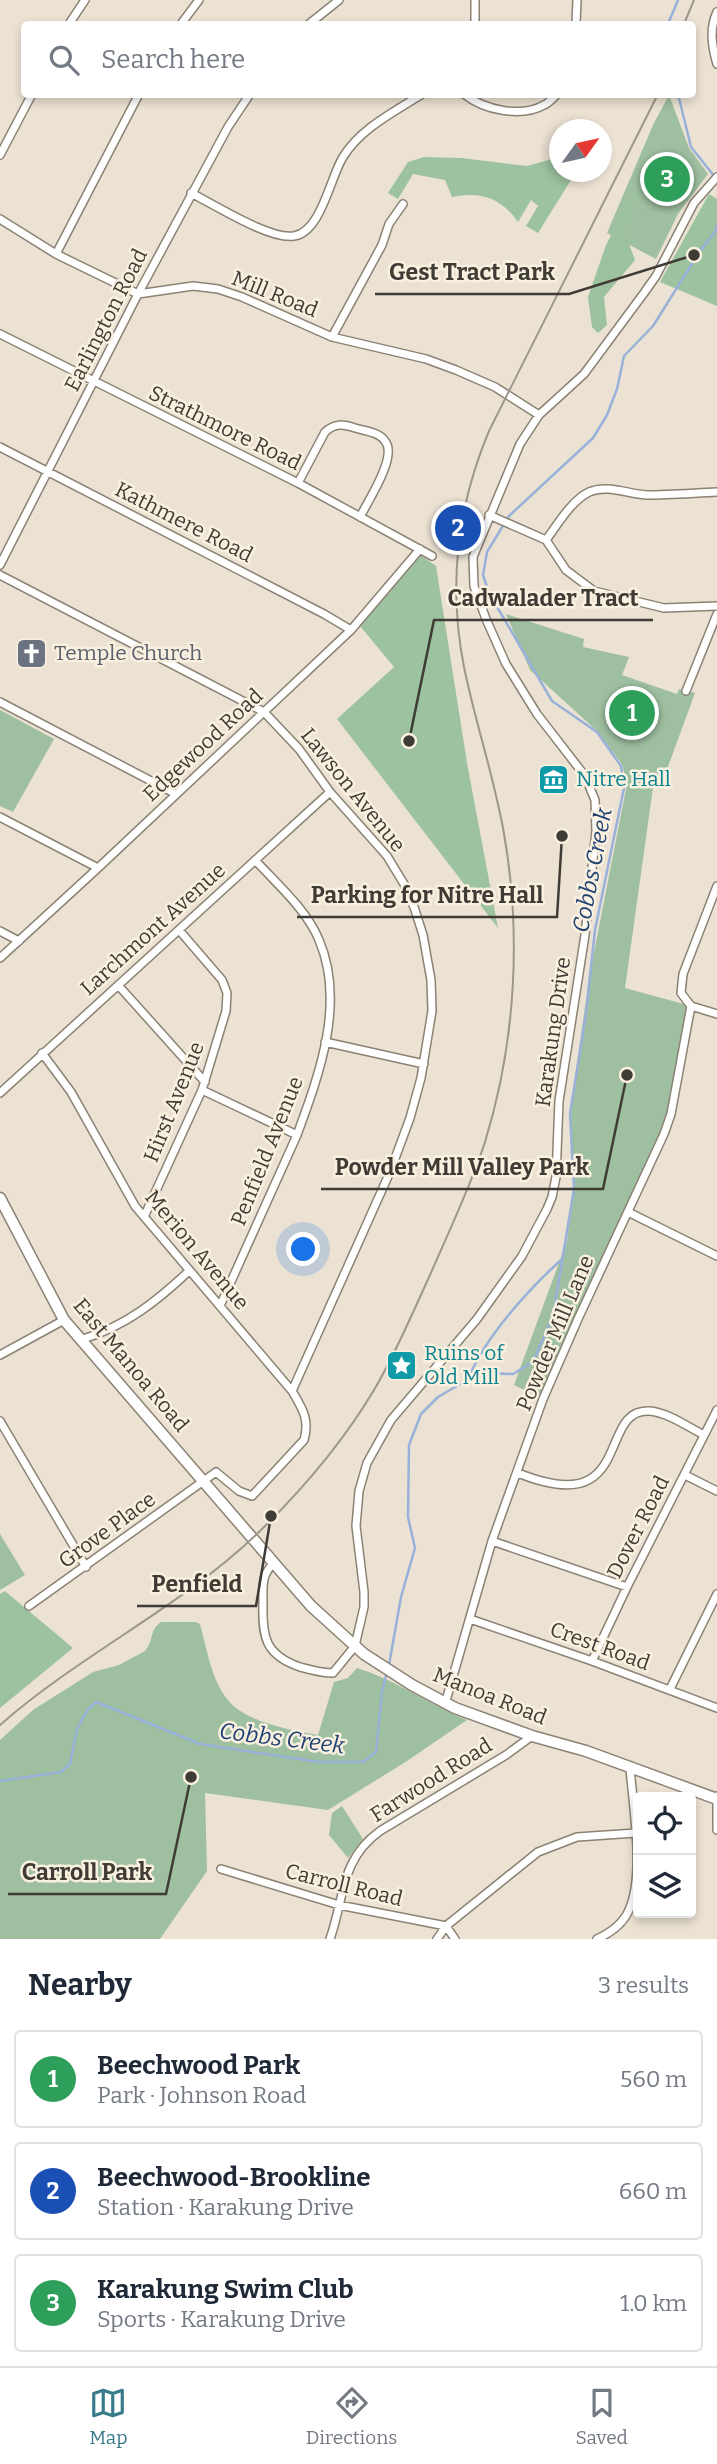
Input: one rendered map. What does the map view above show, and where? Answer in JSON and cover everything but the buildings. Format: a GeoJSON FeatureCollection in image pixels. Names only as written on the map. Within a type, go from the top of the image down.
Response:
{"type":"FeatureCollection","features":[{"type":"Feature","properties":{"kind":"main road","name":"East Manoa Road"},"geometry":{"type":"LineString","coordinates":[[0,1198],[64,1320],[256,1540]]}},
{"type":"Feature","properties":{"kind":"main road","name":"Manoa Road"},"geometry":{"type":"LineString","coordinates":[[256,1540],[311,1606],[355,1646],[394,1674],[445,1704],[717,1798]]}},
{"type":"Feature","properties":{"kind":"street"},"geometry":{"type":"LineString","coordinates":[[71,21],[85,0]]}},
{"type":"Feature","properties":{"kind":"street"},"geometry":{"type":"LineString","coordinates":[[183,21],[199,0]]}},
{"type":"Feature","properties":{"kind":"street"},"geometry":{"type":"LineString","coordinates":[[313,21],[340,0]]}},
{"type":"Feature","properties":{"kind":"street"},"geometry":{"type":"LineString","coordinates":[[475,0],[475,21]]}},
{"type":"Feature","properties":{"kind":"street"},"geometry":{"type":"LineString","coordinates":[[576,21],[577,0]]}},
{"type":"Feature","properties":{"kind":"street"},"geometry":{"type":"LineString","coordinates":[[717,12],[712,45],[717,64]]}},
{"type":"Feature","properties":{"kind":"street"},"geometry":{"type":"LineString","coordinates":[[0,155],[30,98]]}},
{"type":"Feature","properties":{"kind":"street"},"geometry":{"type":"LineString","coordinates":[[55,254],[137,98]]}},
{"type":"Feature","properties":{"kind":"street","name":"Earlington Road"},"geometry":{"type":"LineString","coordinates":[[0,565],[191,193],[247,98]]}},
{"type":"Feature","properties":{"kind":"street"},"geometry":{"type":"LineString","coordinates":[[191,193],[271,234],[293,237],[306,233],[315,220],[343,157],[365,131],[416,98]]}},
{"type":"Feature","properties":{"kind":"street"},"geometry":{"type":"LineString","coordinates":[[470,98],[478,104],[501,110],[522,111],[544,106],[553,98]]}},
{"type":"Feature","properties":{"kind":"street","name":"Karakung Drive"},"geometry":{"type":"LineString","coordinates":[[355,1646],[360,1632],[365,1592],[356,1508],[367,1463],[399,1409],[490,1302],[522,1256],[552,1197],[556,1177],[561,1085],[585,935],[596,831],[595,800],[585,776],[537,714],[506,664],[474,586],[473,557],[493,517],[520,444],[539,415],[584,374],[656,276],[688,213],[717,177]]}},
{"type":"Feature","properties":{"kind":"street"},"geometry":{"type":"LineString","coordinates":[[332,337],[382,245],[389,225],[403,204]]}},
{"type":"Feature","properties":{"kind":"street"},"geometry":{"type":"LineString","coordinates":[[0,219],[55,254],[138,294]]}},
{"type":"Feature","properties":{"kind":"street","name":"Mill Road"},"geometry":{"type":"LineString","coordinates":[[138,294],[193,286],[218,289],[332,337],[426,359],[456,370],[495,387],[539,415]]}},
{"type":"Feature","properties":{"kind":"street","name":"Strathmore Road"},"geometry":{"type":"LineString","coordinates":[[0,334],[298,484],[432,556]]}},
{"type":"Feature","properties":{"kind":"street"},"geometry":{"type":"LineString","coordinates":[[298,484],[325,432],[332,426],[342,424],[374,433],[385,441],[389,449],[387,465],[360,517]]}},
{"type":"Feature","properties":{"kind":"street","name":"Kathmere Road"},"geometry":{"type":"LineString","coordinates":[[0,447],[351,629]]}},
{"type":"Feature","properties":{"kind":"street"},"geometry":{"type":"LineString","coordinates":[[546,540],[573,505],[587,493],[603,488],[649,495],[717,492]]}},
{"type":"Feature","properties":{"kind":"street"},"geometry":{"type":"LineString","coordinates":[[493,517],[546,540],[566,570],[594,591],[664,608],[717,606]]}},
{"type":"Feature","properties":{"kind":"street","name":"Edgewood Road"},"geometry":{"type":"LineString","coordinates":[[0,958],[351,629],[420,549]]}},
{"type":"Feature","properties":{"kind":"street","name":"Lawson Avenue"},"geometry":{"type":"LineString","coordinates":[[0,575],[264,712],[299,749],[330,792],[387,856],[414,907],[423,935],[431,980],[432,1011],[424,1064],[411,1118],[390,1172],[292,1391]]}},
{"type":"Feature","properties":{"kind":"street"},"geometry":{"type":"LineString","coordinates":[[686,691],[717,614]]}},
{"type":"Feature","properties":{"kind":"street"},"geometry":{"type":"LineString","coordinates":[[0,702],[176,794]]}},
{"type":"Feature","properties":{"kind":"street","name":"Larchmont Avenue"},"geometry":{"type":"LineString","coordinates":[[0,1093],[330,792]]}},
{"type":"Feature","properties":{"kind":"street"},"geometry":{"type":"LineString","coordinates":[[0,817],[98,868]]}},
{"type":"Feature","properties":{"kind":"street","name":"Penfield Avenue"},"geometry":{"type":"LineString","coordinates":[[220,1306],[297,1135],[314,1087],[331,1001],[330,979],[319,939],[292,900],[255,860]]}},
{"type":"Feature","properties":{"kind":"street"},"geometry":{"type":"LineString","coordinates":[[717,886],[683,974],[681,993],[691,1006],[717,1014]]}},
{"type":"Feature","properties":{"kind":"street","name":"Hirst Avenue"},"geometry":{"type":"LineString","coordinates":[[144,1217],[203,1086],[222,1030],[227,993],[222,980],[179,930]]}},
{"type":"Feature","properties":{"kind":"street"},"geometry":{"type":"LineString","coordinates":[[0,931],[19,941]]}},
{"type":"Feature","properties":{"kind":"street"},"geometry":{"type":"LineString","coordinates":[[118,985],[203,1086],[297,1135]]}},
{"type":"Feature","properties":{"kind":"street","name":"Powder Mill Lane"},"geometry":{"type":"LineString","coordinates":[[445,1704],[492,1541],[543,1399],[664,1134],[671,1114],[691,1006]]}},
{"type":"Feature","properties":{"kind":"street"},"geometry":{"type":"LineString","coordinates":[[325,1042],[424,1064]]}},
{"type":"Feature","properties":{"kind":"street","name":"Merion Avenue"},"geometry":{"type":"LineString","coordinates":[[42,1053],[71,1092],[135,1206],[292,1391]]}},
{"type":"Feature","properties":{"kind":"street"},"geometry":{"type":"LineString","coordinates":[[628,1212],[717,1256]]}},
{"type":"Feature","properties":{"kind":"street"},"geometry":{"type":"LineString","coordinates":[[83,1339],[105,1333],[128,1320],[159,1299],[189,1271]]}},
{"type":"Feature","properties":{"kind":"street"},"geometry":{"type":"LineString","coordinates":[[0,1355],[64,1320]]}},
{"type":"Feature","properties":{"kind":"street"},"geometry":{"type":"LineString","coordinates":[[204,1481],[216,1472],[239,1491],[252,1496],[256,1493],[304,1440],[306,1414],[292,1391]]}},
{"type":"Feature","properties":{"kind":"street","name":"Dover Road"},"geometry":{"type":"LineString","coordinates":[[592,1661],[626,1587],[717,1410]]}},
{"type":"Feature","properties":{"kind":"street"},"geometry":{"type":"LineString","coordinates":[[518,1473],[557,1485],[574,1485],[588,1480],[607,1462],[625,1423],[644,1412],[663,1414],[704,1435]]}},
{"type":"Feature","properties":{"kind":"street"},"geometry":{"type":"LineString","coordinates":[[0,1421],[86,1567]]}},
{"type":"Feature","properties":{"kind":"street"},"geometry":{"type":"LineString","coordinates":[[685,1475],[717,1491]]}},
{"type":"Feature","properties":{"kind":"street","name":"Grove Place"},"geometry":{"type":"LineString","coordinates":[[29,1606],[204,1481]]}},
{"type":"Feature","properties":{"kind":"street"},"geometry":{"type":"LineString","coordinates":[[492,1541],[626,1587]]}},
{"type":"Feature","properties":{"kind":"street"},"geometry":{"type":"LineString","coordinates":[[274,1563],[264,1573],[262,1581],[263,1632],[268,1644],[282,1660],[328,1673],[337,1670],[355,1646]]}},
{"type":"Feature","properties":{"kind":"street"},"geometry":{"type":"LineString","coordinates":[[670,1689],[717,1594]]}},
{"type":"Feature","properties":{"kind":"street","name":"Crest Road"},"geometry":{"type":"LineString","coordinates":[[470,1619],[717,1708]]}},
{"type":"Feature","properties":{"kind":"street","name":"Farwood Road"},"geometry":{"type":"LineString","coordinates":[[330,1939],[351,1861],[371,1838],[506,1755],[532,1735]]}},
{"type":"Feature","properties":{"kind":"street"},"geometry":{"type":"LineString","coordinates":[[630,1768],[633,1800]]}},
{"type":"Feature","properties":{"kind":"street"},"geometry":{"type":"LineString","coordinates":[[717,1798],[717,1830]]}},
{"type":"Feature","properties":{"kind":"street"},"geometry":{"type":"LineString","coordinates":[[437,1939],[446,1926],[538,1852],[577,1837],[633,1833]]}},
{"type":"Feature","properties":{"kind":"street"},"geometry":{"type":"LineString","coordinates":[[597,1939],[616,1928],[628,1912],[634,1897],[636,1855]]}},
{"type":"Feature","properties":{"kind":"street","name":"Carroll Road"},"geometry":{"type":"LineString","coordinates":[[220,1869],[339,1905],[446,1926]]}},
{"type":"Feature","properties":{"kind":"street"},"geometry":{"type":"LineString","coordinates":[[446,1926],[455,1939]]}},
{"type":"Feature","properties":{"kind":"green space"},"geometry":{"type":"Polygon","coordinates":[[[667,98],[670,98],[689,148],[708,174],[678,214],[656,259],[607,233],[653,125],[667,98]]]}},
{"type":"Feature","properties":{"kind":"green space"},"geometry":{"type":"Polygon","coordinates":[[[424,157],[462,158],[527,166],[549,160],[549,182],[570,182],[538,233],[526,226],[538,206],[531,200],[518,222],[505,207],[490,198],[472,195],[452,197],[445,180],[413,174],[398,199],[388,193],[408,162],[424,157]]]}},
{"type":"Feature","properties":{"kind":"green space"},"geometry":{"type":"Polygon","coordinates":[[[637,184],[640,191],[629,213],[625,233],[635,260],[604,297],[607,325],[598,333],[592,327],[588,297],[606,245],[637,184]]]}},
{"type":"Feature","properties":{"kind":"green space"},"geometry":{"type":"Polygon","coordinates":[[[709,194],[717,199],[717,306],[660,282],[709,194]]]}},
{"type":"Feature","properties":{"kind":"green space"},"geometry":{"type":"Polygon","coordinates":[[[420,555],[436,566],[467,763],[498,928],[337,719],[394,667],[360,626],[420,555]]]}},
{"type":"Feature","properties":{"kind":"green space"},"geometry":{"type":"Polygon","coordinates":[[[506,614],[584,639],[583,647],[629,657],[622,675],[677,694],[679,689],[695,693],[662,783],[654,780],[625,988],[691,1006],[671,1114],[543,1399],[514,1385],[567,1241],[574,1189],[570,1114],[589,978],[627,784],[622,764],[597,731],[530,670],[506,614]]]}},
{"type":"Feature","properties":{"kind":"green space"},"geometry":{"type":"Polygon","coordinates":[[[0,710],[54,739],[13,812],[0,806],[0,710]]]}},
{"type":"Feature","properties":{"kind":"green space"},"geometry":{"type":"Polygon","coordinates":[[[0,1534],[25,1575],[0,1590],[0,1534]]]}},
{"type":"Feature","properties":{"kind":"green space"},"geometry":{"type":"Polygon","coordinates":[[[5,1591],[73,1648],[0,1708],[0,1594],[5,1591]]]}},
{"type":"Feature","properties":{"kind":"green space"},"geometry":{"type":"Polygon","coordinates":[[[161,1622],[200,1624],[210,1664],[222,1692],[236,1708],[257,1720],[318,1735],[334,1682],[348,1678],[357,1668],[467,1720],[328,1810],[205,1793],[207,1871],[160,1939],[0,1939],[0,1740],[33,1710],[93,1672],[119,1665],[145,1651],[155,1628],[161,1622]]]}},
{"type":"Feature","properties":{"kind":"green space"},"geometry":{"type":"Polygon","coordinates":[[[342,1806],[363,1839],[348,1858],[329,1835],[332,1813],[342,1806]]]}},
{"type":"Feature","properties":{"kind":"water"},"geometry":{"type":"Polygon","coordinates":[[[675,166],[685,173],[670,195],[661,189],[652,190],[646,183],[655,167],[668,176],[675,166]]]}},
{"type":"Feature","properties":{"kind":"waterway","name":"Cobbs Creek"},"geometry":{"type":"LineString","coordinates":[[669,21],[678,0]]}},
{"type":"Feature","properties":{"kind":"waterway","name":"Cobbs Creek"},"geometry":{"type":"LineString","coordinates":[[679,98],[691,147],[714,176]]}},
{"type":"Feature","properties":{"kind":"waterway","name":"Cobbs Creek"},"geometry":{"type":"LineString","coordinates":[[389,1665],[401,1597],[415,1548],[408,1517],[409,1445],[421,1414],[438,1397],[464,1382],[485,1373],[513,1374],[533,1362],[553,1316],[574,1189],[570,1114],[586,1013],[595,930],[624,788],[621,766],[597,732],[552,701],[489,593],[483,575],[487,552],[509,516],[593,438],[607,415],[617,389],[624,356],[653,326],[717,226]]}},
{"type":"Feature","properties":{"kind":"waterway","name":"Cobbs Creek"},"geometry":{"type":"LineString","coordinates":[[468,1380],[496,1331],[561,1260]]}},
{"type":"Feature","properties":{"kind":"waterway","name":"Cobbs Creek"},"geometry":{"type":"LineString","coordinates":[[0,1781],[61,1772],[70,1764],[77,1729],[88,1709],[96,1702],[200,1744],[319,1762],[363,1762],[376,1752],[382,1691],[387,1672]]}},
{"type":"Feature","properties":{"kind":"tram line"},"geometry":{"type":"LineString","coordinates":[[685,21],[694,0]]}},
{"type":"Feature","properties":{"kind":"tram line"},"geometry":{"type":"LineString","coordinates":[[0,1725],[64,1675],[165,1607],[230,1558],[307,1482],[349,1428],[382,1376],[466,1193],[485,1142],[504,1065],[513,986],[514,946],[513,906],[503,828],[468,687],[459,637],[456,577],[463,518],[469,489],[489,431],[656,98]]}},
{"type":"Feature","properties":{"kind":"place","name":"Karakung Swim Club"},"geometry":{"type":"Point","coordinates":[667,179]}},
{"type":"Feature","properties":{"kind":"place","name":"Gest Tract Park"},"geometry":{"type":"Point","coordinates":[694,255]}},
{"type":"Feature","properties":{"kind":"place","name":"Beechwood-Brookline"},"geometry":{"type":"Point","coordinates":[458,528]}},
{"type":"Feature","properties":{"kind":"place","name":"Temple Church"},"geometry":{"type":"Point","coordinates":[31,653]}},
{"type":"Feature","properties":{"kind":"place","name":"Beechwood Park"},"geometry":{"type":"Point","coordinates":[632,713]}},
{"type":"Feature","properties":{"kind":"place","name":"Cadwalader Tract"},"geometry":{"type":"Point","coordinates":[409,741]}},
{"type":"Feature","properties":{"kind":"place","name":"Nitre Hall"},"geometry":{"type":"Point","coordinates":[553,779]}},
{"type":"Feature","properties":{"kind":"place","name":"Parking for Nitre Hall"},"geometry":{"type":"Point","coordinates":[562,836]}},
{"type":"Feature","properties":{"kind":"place","name":"Powder Mill Valley Park"},"geometry":{"type":"Point","coordinates":[627,1075]}},
{"type":"Feature","properties":{"kind":"place","name":"Ruins of Old Mill"},"geometry":{"type":"Point","coordinates":[401,1365]}},
{"type":"Feature","properties":{"kind":"place","name":"Penfield"},"geometry":{"type":"Point","coordinates":[271,1516]}},
{"type":"Feature","properties":{"kind":"place","name":"Carroll Park"},"geometry":{"type":"Point","coordinates":[191,1777]}}]}
